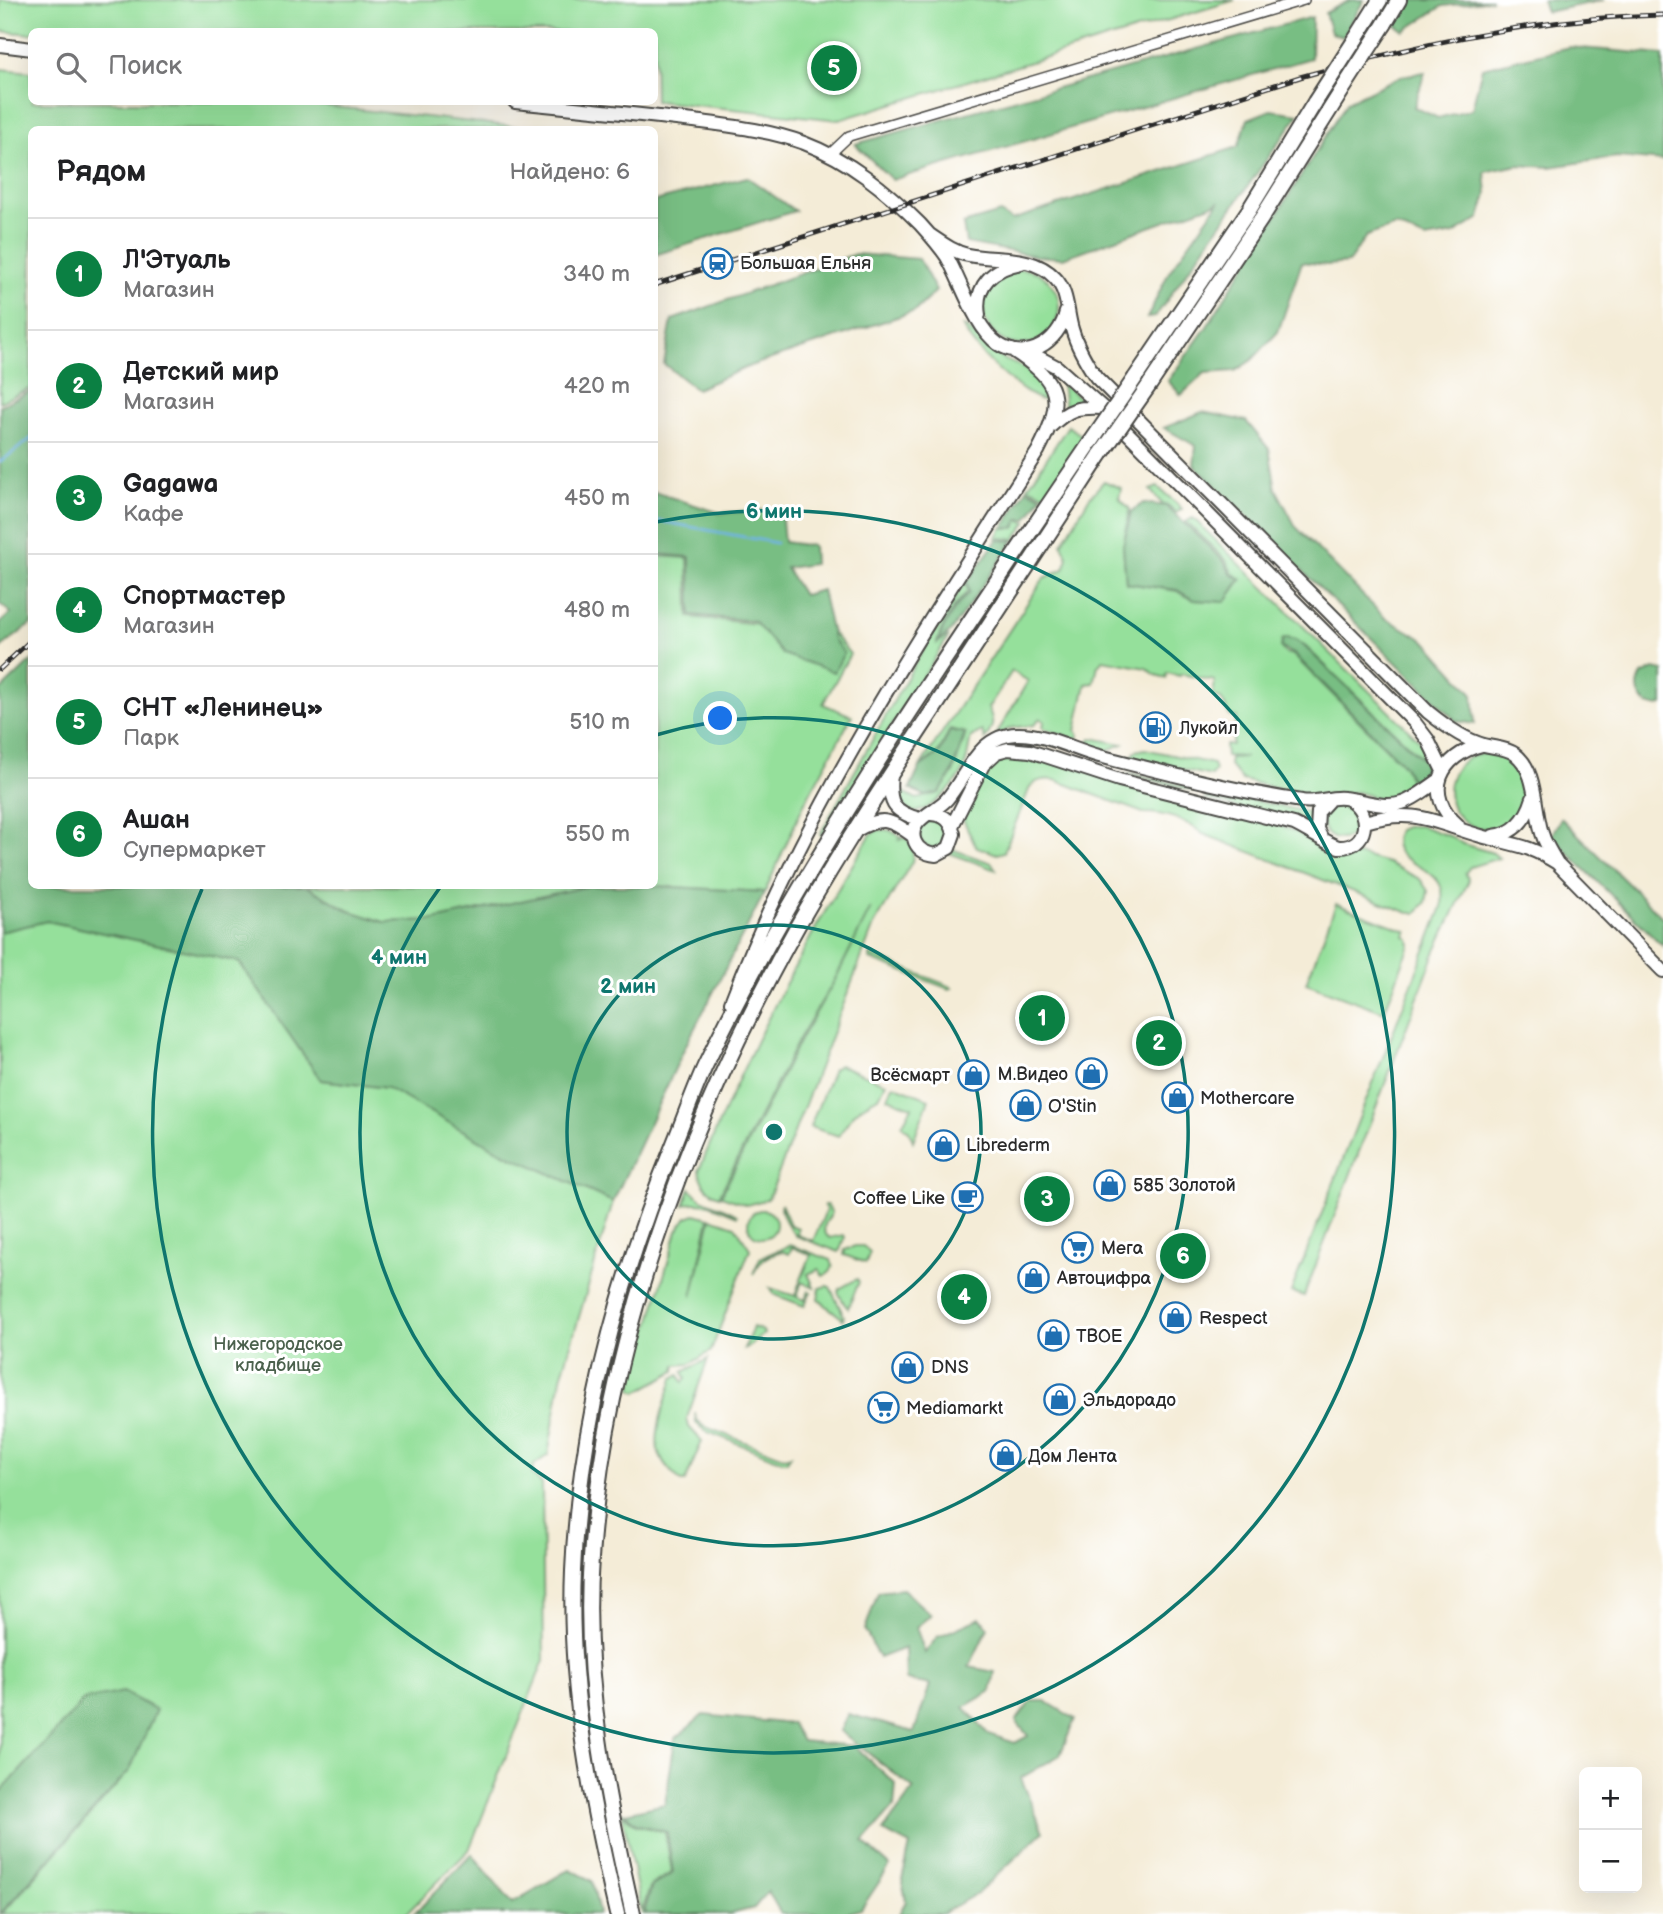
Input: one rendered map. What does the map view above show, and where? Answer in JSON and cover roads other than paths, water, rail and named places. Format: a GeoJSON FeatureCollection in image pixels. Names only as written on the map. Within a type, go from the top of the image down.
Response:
{"type":"FeatureCollection","features":[{"type":"Feature","properties":{"kind":"main road"},"geometry":{"type":"LineString","coordinates":[[712,1051],[783,917],[839,821],[935,672],[1249,210],[1380,0]]}},
{"type":"Feature","properties":{"kind":"main road"},"geometry":{"type":"LineString","coordinates":[[633,1914],[605,1775],[594,1686],[590,1560],[599,1479],[626,1342],[643,1282],[687,1160],[719,1081],[793,935],[854,831],[1101,454],[1253,231],[1399,0]]}},
{"type":"Feature","properties":{"kind":"main road"},"geometry":{"type":"LineString","coordinates":[[0,45],[28,48]]}},
{"type":"Feature","properties":{"kind":"main road"},"geometry":{"type":"LineString","coordinates":[[544,105],[764,131],[804,143],[867,176],[930,235],[947,258],[987,333],[998,344],[1012,350],[1047,377],[1054,391],[1055,404],[1050,426],[1038,451],[872,716],[791,867],[744,969],[654,1192],[608,1337],[581,1474],[573,1573],[576,1677],[582,1738],[617,1914]]}},
{"type":"Feature","properties":{"kind":"main road"},"geometry":{"type":"LineString","coordinates":[[930,235],[952,250],[968,255],[1025,262],[1042,267],[1057,279],[1064,292],[1066,308],[1080,353],[1096,377],[1428,712],[1454,731],[1482,745]]}},
{"type":"Feature","properties":{"kind":"main road"},"geometry":{"type":"LineString","coordinates":[[981,322],[978,306],[983,287],[994,272],[1005,266],[1025,262]]}},
{"type":"Feature","properties":{"kind":"main road"},"geometry":{"type":"LineString","coordinates":[[1012,350],[1040,348],[1051,341],[1063,323],[1066,308]]}},
{"type":"Feature","properties":{"kind":"main road"},"geometry":{"type":"LineString","coordinates":[[1027,351],[1057,367],[1103,408],[1415,723],[1428,740],[1441,776],[1440,800],[1449,817],[1467,831]]}},
{"type":"Feature","properties":{"kind":"main road"},"geometry":{"type":"LineString","coordinates":[[1050,426],[1079,407],[1103,408]]}},
{"type":"Feature","properties":{"kind":"main road"},"geometry":{"type":"LineString","coordinates":[[1350,799],[1363,813],[1365,822],[1362,835],[1352,844],[1333,846],[1294,824],[1119,780],[1030,751],[1008,749],[997,752],[982,765],[952,826],[953,841],[943,852],[936,855],[922,851],[913,836],[915,826],[945,802],[958,786],[974,757],[987,744],[1008,734],[1021,734],[1096,755],[1306,802],[1336,798],[1350,799],[1381,804],[1400,804],[1441,776],[1455,756],[1469,748],[1482,745],[1501,747],[1516,755],[1527,767],[1544,839],[1557,863],[1663,971]]}},
{"type":"Feature","properties":{"kind":"main road"},"geometry":{"type":"LineString","coordinates":[[891,774],[889,792],[897,809],[906,815],[939,815],[947,819],[952,826]]}},
{"type":"Feature","properties":{"kind":"main road"},"geometry":{"type":"LineString","coordinates":[[1482,836],[1511,831],[1529,812],[1533,796]]}},
{"type":"Feature","properties":{"kind":"main road"},"geometry":{"type":"LineString","coordinates":[[1321,837],[1317,829],[1318,812],[1329,800]]}},
{"type":"Feature","properties":{"kind":"main road"},"geometry":{"type":"LineString","coordinates":[[1365,822],[1408,815],[1437,820],[1482,836],[1523,845],[1557,863]]}},
{"type":"Feature","properties":{"kind":"main road"},"geometry":{"type":"LineString","coordinates":[[854,831],[880,819],[891,822],[913,836]]}},
{"type":"Feature","properties":{"kind":"street"},"geometry":{"type":"LineString","coordinates":[[829,155],[849,136],[1304,0]]}},
{"type":"Feature","properties":{"kind":"waterway"},"geometry":{"type":"LineString","coordinates":[[0,462],[28,441]]}},
{"type":"Feature","properties":{"kind":"waterway"},"geometry":{"type":"LineString","coordinates":[[658,521],[776,543]]}},
{"type":"Feature","properties":{"kind":"railway"},"geometry":{"type":"LineString","coordinates":[[658,284],[1300,77],[1480,34],[1571,21],[1663,15]]}},
{"type":"Feature","properties":{"kind":"railway"},"geometry":{"type":"LineString","coordinates":[[0,669],[28,643]]}},
{"type":"Feature","properties":{"kind":"place","name":"СНТ «Ленинец»"},"geometry":{"type":"Point","coordinates":[834,68]}},
{"type":"Feature","properties":{"kind":"place","name":"Большая Ельня"},"geometry":{"type":"Point","coordinates":[717,263]}},
{"type":"Feature","properties":{"kind":"place","name":"Лукойл"},"geometry":{"type":"Point","coordinates":[1156,728]}},
{"type":"Feature","properties":{"kind":"place","name":"Л'Этуаль"},"geometry":{"type":"Point","coordinates":[1042,1018]}},
{"type":"Feature","properties":{"kind":"place","name":"Детский мир"},"geometry":{"type":"Point","coordinates":[1159,1043]}},
{"type":"Feature","properties":{"kind":"place","name":"М.Видео"},"geometry":{"type":"Point","coordinates":[1091,1074]}},
{"type":"Feature","properties":{"kind":"place","name":"Всёсмарт"},"geometry":{"type":"Point","coordinates":[973,1075]}},
{"type":"Feature","properties":{"kind":"place","name":"Mothercare"},"geometry":{"type":"Point","coordinates":[1177,1098]}},
{"type":"Feature","properties":{"kind":"place","name":"O'Stin"},"geometry":{"type":"Point","coordinates":[1025,1106]}},
{"type":"Feature","properties":{"kind":"place","name":"Librederm"},"geometry":{"type":"Point","coordinates":[943,1145]}},
{"type":"Feature","properties":{"kind":"place","name":"585 Золотой"},"geometry":{"type":"Point","coordinates":[1110,1185]}},
{"type":"Feature","properties":{"kind":"place","name":"Coffee Like"},"geometry":{"type":"Point","coordinates":[968,1198]}},
{"type":"Feature","properties":{"kind":"place","name":"Gagawa"},"geometry":{"type":"Point","coordinates":[1047,1199]}},
{"type":"Feature","properties":{"kind":"place","name":"Мега"},"geometry":{"type":"Point","coordinates":[1078,1248]}},
{"type":"Feature","properties":{"kind":"place","name":"Ашан"},"geometry":{"type":"Point","coordinates":[1183,1256]}},
{"type":"Feature","properties":{"kind":"place","name":"Автоцифра"},"geometry":{"type":"Point","coordinates":[1034,1278]}},
{"type":"Feature","properties":{"kind":"place","name":"Спортмастер"},"geometry":{"type":"Point","coordinates":[964,1297]}},
{"type":"Feature","properties":{"kind":"place","name":"Respect"},"geometry":{"type":"Point","coordinates":[1176,1318]}},
{"type":"Feature","properties":{"kind":"place","name":"ТВОЕ"},"geometry":{"type":"Point","coordinates":[1053,1336]}},
{"type":"Feature","properties":{"kind":"place","name":"DNS"},"geometry":{"type":"Point","coordinates":[908,1367]}},
{"type":"Feature","properties":{"kind":"place","name":"Эльдорадо"},"geometry":{"type":"Point","coordinates":[1060,1400]}},
{"type":"Feature","properties":{"kind":"place","name":"Mediamarkt"},"geometry":{"type":"Point","coordinates":[883,1408]}},
{"type":"Feature","properties":{"kind":"place","name":"Дом Лента"},"geometry":{"type":"Point","coordinates":[1005,1456]}},
{"type":"Feature","properties":{"kind":"park label","name":"Нижегородское кладбище"},"geometry":{"type":"Point","coordinates":[278,1354]}}]}
